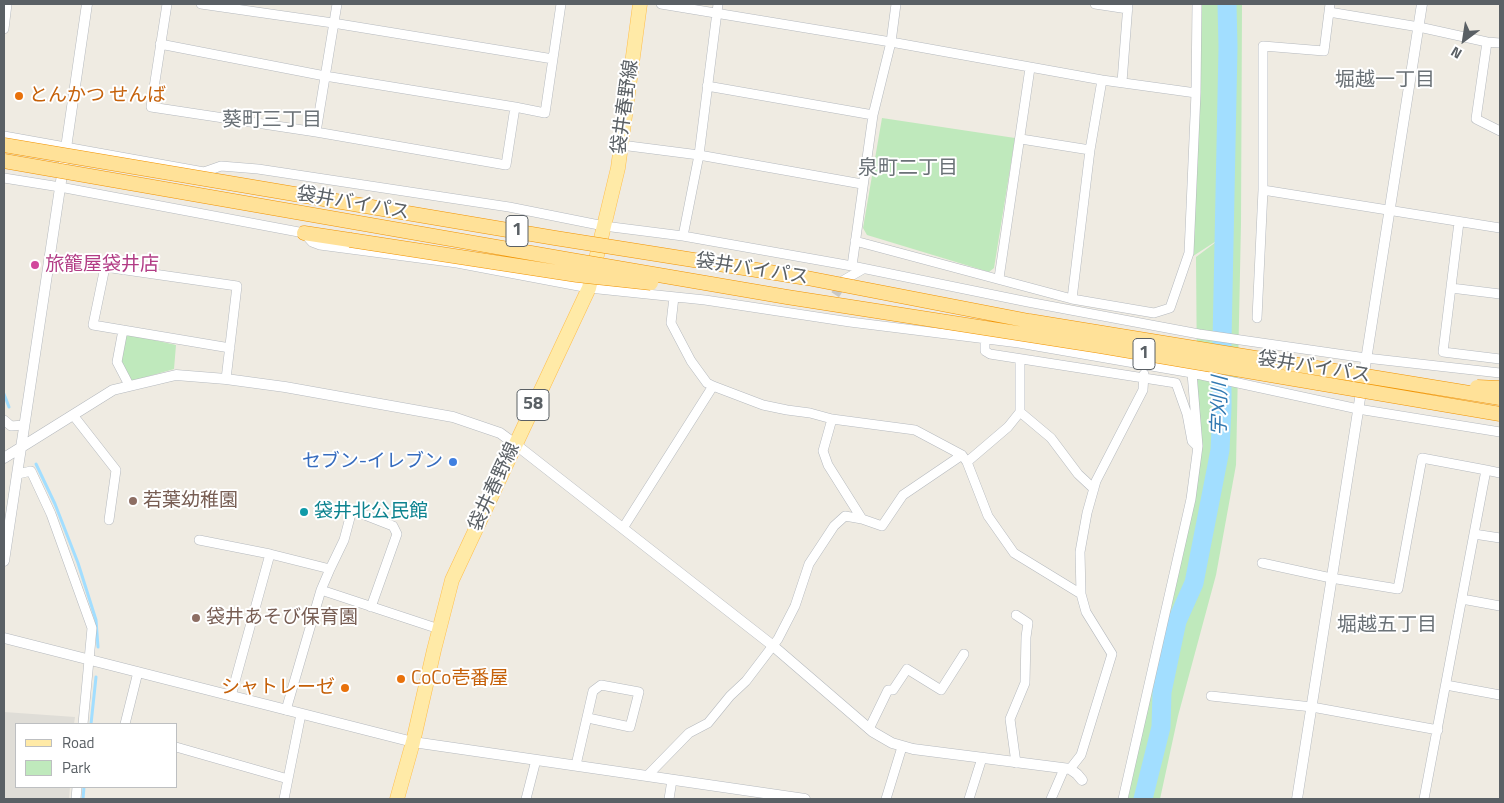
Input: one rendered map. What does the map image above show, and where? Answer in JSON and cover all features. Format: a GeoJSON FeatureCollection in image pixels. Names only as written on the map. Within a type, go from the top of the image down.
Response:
{"type":"FeatureCollection","features":[{"type":"Feature","properties":{"kind":"highway","name":"袋井バイパス"},"geometry":{"type":"LineString","coordinates":[[4,145],[555,238],[807,278],[1029,321],[1500,398]]}},
{"type":"Feature","properties":{"kind":"highway","name":"袋井バイパス"},"geometry":{"type":"LineString","coordinates":[[4,161],[739,289],[1100,346],[1338,388],[1500,414]]}},
{"type":"Feature","properties":{"kind":"highway"},"geometry":{"type":"LineString","coordinates":[[204,172],[344,196],[483,216],[807,278]]}},
{"type":"Feature","properties":{"kind":"highway"},"geometry":{"type":"LineString","coordinates":[[304,233],[577,275],[739,289]]}},
{"type":"Feature","properties":{"kind":"highway"},"geometry":{"type":"LineString","coordinates":[[1340,373],[1395,376],[1468,387],[1500,388]]}},
{"type":"Feature","properties":{"kind":"highway"},"geometry":{"type":"LineString","coordinates":[[1338,388],[1373,398],[1500,422]]}},
{"type":"Feature","properties":{"kind":"main road","name":"袋井春野線"},"geometry":{"type":"LineString","coordinates":[[397,799],[413,742],[452,580],[589,288],[618,168],[640,4]]}},
{"type":"Feature","properties":{"kind":"street"},"geometry":{"type":"LineString","coordinates":[[4,29],[7,4]]}},
{"type":"Feature","properties":{"kind":"street"},"geometry":{"type":"LineString","coordinates":[[4,561],[87,4]]}},
{"type":"Feature","properties":{"kind":"street"},"geometry":{"type":"LineString","coordinates":[[167,4],[151,107],[316,132],[506,165],[515,107]]}},
{"type":"Feature","properties":{"kind":"street"},"geometry":{"type":"LineString","coordinates":[[201,4],[333,23],[553,60]]}},
{"type":"Feature","properties":{"kind":"street"},"geometry":{"type":"LineString","coordinates":[[316,132],[337,4]]}},
{"type":"Feature","properties":{"kind":"street"},"geometry":{"type":"LineString","coordinates":[[160,44],[325,76],[545,113],[561,4]]}},
{"type":"Feature","properties":{"kind":"street"},"geometry":{"type":"LineString","coordinates":[[661,4],[891,42],[1102,80],[1196,93]]}},
{"type":"Feature","properties":{"kind":"street"},"geometry":{"type":"LineString","coordinates":[[683,236],[699,155],[706,86],[718,4]]}},
{"type":"Feature","properties":{"kind":"street"},"geometry":{"type":"LineString","coordinates":[[852,266],[873,115],[891,42],[896,4]]}},
{"type":"Feature","properties":{"kind":"street"},"geometry":{"type":"LineString","coordinates":[[1095,4],[1128,6],[1122,82]]}},
{"type":"Feature","properties":{"kind":"street"},"geometry":{"type":"LineString","coordinates":[[855,240],[1072,299],[1154,313],[1170,308],[1189,253],[1196,93],[1197,4]]}},
{"type":"Feature","properties":{"kind":"street"},"geometry":{"type":"LineString","coordinates":[[1297,799],[1422,4]]}},
{"type":"Feature","properties":{"kind":"street"},"geometry":{"type":"LineString","coordinates":[[1257,318],[1264,190],[1262,46],[1324,51],[1330,8],[1487,42],[1500,43]]}},
{"type":"Feature","properties":{"kind":"street"},"geometry":{"type":"LineString","coordinates":[[1487,42],[1476,118],[1500,131]]}},
{"type":"Feature","properties":{"kind":"street"},"geometry":{"type":"LineString","coordinates":[[999,278],[1030,68]]}},
{"type":"Feature","properties":{"kind":"street"},"geometry":{"type":"LineString","coordinates":[[1072,299],[1090,150],[1102,80]]}},
{"type":"Feature","properties":{"kind":"street"},"geometry":{"type":"LineString","coordinates":[[706,86],[873,115]]}},
{"type":"Feature","properties":{"kind":"street"},"geometry":{"type":"LineString","coordinates":[[4,136],[204,172],[221,166],[258,169],[509,207],[604,226],[683,236],[852,266],[1198,334],[1366,358],[1500,373]]}},
{"type":"Feature","properties":{"kind":"street"},"geometry":{"type":"LineString","coordinates":[[1021,139],[1090,150]]}},
{"type":"Feature","properties":{"kind":"street"},"geometry":{"type":"LineString","coordinates":[[621,144],[699,155],[862,184]]}},
{"type":"Feature","properties":{"kind":"street"},"geometry":{"type":"LineString","coordinates":[[4,178],[304,233],[312,242],[320,245],[457,263],[589,288],[705,300],[850,322],[1019,343],[1192,373],[1358,409],[1500,432]]}},
{"type":"Feature","properties":{"kind":"street"},"geometry":{"type":"LineString","coordinates":[[1264,190],[1500,228]]}},
{"type":"Feature","properties":{"kind":"street"},"geometry":{"type":"LineString","coordinates":[[1459,222],[1443,352],[1500,358]]}},
{"type":"Feature","properties":{"kind":"street"},"geometry":{"type":"LineString","coordinates":[[226,378],[230,348],[237,286],[104,267],[93,325],[230,348]]}},
{"type":"Feature","properties":{"kind":"street"},"geometry":{"type":"LineString","coordinates":[[844,280],[863,269]]}},
{"type":"Feature","properties":{"kind":"street"},"geometry":{"type":"LineString","coordinates":[[1451,288],[1500,294]]}},
{"type":"Feature","properties":{"kind":"street"},"geometry":{"type":"LineString","coordinates":[[674,297],[671,324],[691,360],[707,383],[763,405],[832,419],[915,430],[964,459],[988,516],[1014,553],[1081,594]]}},
{"type":"Feature","properties":{"kind":"street"},"geometry":{"type":"LineString","coordinates":[[838,311],[850,322]]}},
{"type":"Feature","properties":{"kind":"street"},"geometry":{"type":"LineString","coordinates":[[123,330],[117,362],[129,385]]}},
{"type":"Feature","properties":{"kind":"street"},"geometry":{"type":"LineString","coordinates":[[984,339],[985,351],[990,354],[1144,376],[1176,383],[1187,414],[1192,441],[1198,446]]}},
{"type":"Feature","properties":{"kind":"street"},"geometry":{"type":"LineString","coordinates":[[648,775],[689,733],[708,723],[730,696],[746,681],[772,644],[778,639],[795,606],[809,564],[834,526],[845,516],[862,519],[882,526],[903,494],[964,459],[1008,427],[1020,412],[1020,359]]}},
{"type":"Feature","properties":{"kind":"street"},"geometry":{"type":"LineString","coordinates":[[1123,799],[1191,498],[1198,446],[1192,373]]}},
{"type":"Feature","properties":{"kind":"street"},"geometry":{"type":"LineString","coordinates":[[4,458],[113,390],[176,375],[226,378],[453,417],[500,433],[515,444],[772,644],[869,729],[892,743],[902,747],[1067,769],[1077,774],[1082,780]]}},
{"type":"Feature","properties":{"kind":"street"},"geometry":{"type":"LineString","coordinates":[[1051,799],[1067,769],[1081,755],[1112,654],[1086,612],[1081,594],[1080,552],[1087,513],[1096,481],[1143,390],[1144,376]]}},
{"type":"Feature","properties":{"kind":"street"},"geometry":{"type":"LineString","coordinates":[[623,528],[712,386]]}},
{"type":"Feature","properties":{"kind":"street"},"geometry":{"type":"LineString","coordinates":[[1020,412],[1051,438],[1078,474],[1094,489]]}},
{"type":"Feature","properties":{"kind":"street"},"geometry":{"type":"LineString","coordinates":[[73,415],[116,470],[109,520]]}},
{"type":"Feature","properties":{"kind":"street"},"geometry":{"type":"LineString","coordinates":[[832,419],[822,451],[828,465],[862,519]]}},
{"type":"Feature","properties":{"kind":"street"},"geometry":{"type":"LineString","coordinates":[[4,420],[11,426],[24,425]]}},
{"type":"Feature","properties":{"kind":"street"},"geometry":{"type":"LineString","coordinates":[[1262,563],[1331,578],[1398,589],[1422,458],[1500,473]]}},
{"type":"Feature","properties":{"kind":"street"},"geometry":{"type":"LineString","coordinates":[[1424,799],[1486,470]]}},
{"type":"Feature","properties":{"kind":"street"},"geometry":{"type":"LineString","coordinates":[[18,474],[31,471],[51,514],[92,628],[83,723]]}},
{"type":"Feature","properties":{"kind":"street"},"geometry":{"type":"LineString","coordinates":[[286,710],[321,590],[344,540],[352,510],[393,526],[397,534],[371,607]]}},
{"type":"Feature","properties":{"kind":"street"},"geometry":{"type":"LineString","coordinates":[[1474,534],[1500,538]]}},
{"type":"Feature","properties":{"kind":"street"},"geometry":{"type":"LineString","coordinates":[[199,540],[270,554],[330,569]]}},
{"type":"Feature","properties":{"kind":"street"},"geometry":{"type":"LineString","coordinates":[[231,696],[270,554]]}},
{"type":"Feature","properties":{"kind":"street"},"geometry":{"type":"LineString","coordinates":[[321,590],[439,629]]}},
{"type":"Feature","properties":{"kind":"street"},"geometry":{"type":"LineString","coordinates":[[1462,599],[1500,606]]}},
{"type":"Feature","properties":{"kind":"street"},"geometry":{"type":"LineString","coordinates":[[1016,615],[1028,623],[1025,683],[1010,719],[1016,763]]}},
{"type":"Feature","properties":{"kind":"street"},"geometry":{"type":"LineString","coordinates":[[4,638],[413,742],[806,799]]}},
{"type":"Feature","properties":{"kind":"street"},"geometry":{"type":"LineString","coordinates":[[869,729],[888,690],[893,690],[907,670],[941,690],[964,654]]}},
{"type":"Feature","properties":{"kind":"street"},"geometry":{"type":"LineString","coordinates":[[125,723],[138,672]]}},
{"type":"Feature","properties":{"kind":"street"},"geometry":{"type":"LineString","coordinates":[[576,765],[593,691],[601,685],[638,692],[630,727],[588,718]]}},
{"type":"Feature","properties":{"kind":"street"},"geometry":{"type":"LineString","coordinates":[[1446,685],[1500,695]]}},
{"type":"Feature","properties":{"kind":"street"},"geometry":{"type":"LineString","coordinates":[[1211,696],[1312,707],[1438,730]]}},
{"type":"Feature","properties":{"kind":"street"},"geometry":{"type":"LineString","coordinates":[[284,799],[302,714]]}},
{"type":"Feature","properties":{"kind":"street"},"geometry":{"type":"LineString","coordinates":[[886,799],[902,747]]}},
{"type":"Feature","properties":{"kind":"street"},"geometry":{"type":"LineString","coordinates":[[178,748],[288,779]]}},
{"type":"Feature","properties":{"kind":"street"},"geometry":{"type":"LineString","coordinates":[[969,799],[982,758]]}},
{"type":"Feature","properties":{"kind":"street"},"geometry":{"type":"LineString","coordinates":[[526,799],[536,760]]}},
{"type":"Feature","properties":{"kind":"street"},"geometry":{"type":"LineString","coordinates":[[669,799],[672,780]]}},
{"type":"Feature","properties":{"kind":"shaded area"},"geometry":{"type":"Polygon","coordinates":[[[4,712],[75,717],[74,723],[15,723],[15,788],[70,788],[69,799],[4,799],[4,712]]]}},
{"type":"Feature","properties":{"kind":"green space"},"geometry":{"type":"Polygon","coordinates":[[[1198,4],[1242,4],[1241,224],[1236,465],[1216,575],[1178,716],[1160,799],[1127,799],[1201,439],[1197,379],[1196,257],[1224,236],[1187,260],[1198,4]]]}},
{"type":"Feature","properties":{"kind":"green space"},"geometry":{"type":"Polygon","coordinates":[[[882,118],[1015,138],[994,268],[989,272],[867,235],[863,228],[882,118]]]}},
{"type":"Feature","properties":{"kind":"green space"},"geometry":{"type":"Polygon","coordinates":[[[123,333],[176,345],[174,369],[132,381],[117,362],[123,333]]]}},
{"type":"Feature","properties":{"kind":"waterway","name":"宇刈川"},"geometry":{"type":"LineString","coordinates":[[1143,799],[1161,727],[1162,692],[1177,621],[1194,583],[1220,450],[1228,47],[1227,4]]}},
{"type":"Feature","properties":{"kind":"waterway"},"geometry":{"type":"LineString","coordinates":[[4,394],[9,407]]}},
{"type":"Feature","properties":{"kind":"waterway"},"geometry":{"type":"LineString","coordinates":[[36,464],[55,504],[78,563],[96,620],[98,647]]}},
{"type":"Feature","properties":{"kind":"waterway"},"geometry":{"type":"LineString","coordinates":[[91,723],[96,677]]}},
{"type":"Feature","properties":{"kind":"waterway"},"geometry":{"type":"LineString","coordinates":[[83,799],[84,788]]}},
{"type":"Feature","properties":{"kind":"tunnel"},"geometry":{"type":"LineString","coordinates":[[837,308],[835,295],[844,281]]}},
{"type":"Feature","properties":{"kind":"place","name":"とんかつ せんば"},"geometry":{"type":"Point","coordinates":[19,96]}},
{"type":"Feature","properties":{"kind":"place","name":"旅籠屋袋井店"},"geometry":{"type":"Point","coordinates":[35,265]}},
{"type":"Feature","properties":{"kind":"place","name":"セブン-イレブン"},"geometry":{"type":"Point","coordinates":[453,462]}},
{"type":"Feature","properties":{"kind":"place","name":"若葉幼稚園"},"geometry":{"type":"Point","coordinates":[133,501]}},
{"type":"Feature","properties":{"kind":"place","name":"袋井北公民館"},"geometry":{"type":"Point","coordinates":[304,512]}},
{"type":"Feature","properties":{"kind":"place","name":"袋井あそび保育園"},"geometry":{"type":"Point","coordinates":[196,618]}},
{"type":"Feature","properties":{"kind":"place","name":"CoCo壱番屋"},"geometry":{"type":"Point","coordinates":[401,679]}},
{"type":"Feature","properties":{"kind":"place","name":"シャトレーゼ"},"geometry":{"type":"Point","coordinates":[345,688]}},
{"type":"Feature","properties":{"kind":"district","name":"堀越一丁目"},"geometry":{"type":"Point","coordinates":[1385,81]}},
{"type":"Feature","properties":{"kind":"district","name":"葵町三丁目"},"geometry":{"type":"Point","coordinates":[272,121]}},
{"type":"Feature","properties":{"kind":"district","name":"泉町二丁目"},"geometry":{"type":"Point","coordinates":[908,169]}},
{"type":"Feature","properties":{"kind":"district","name":"堀越五丁目"},"geometry":{"type":"Point","coordinates":[1387,626]}}]}
